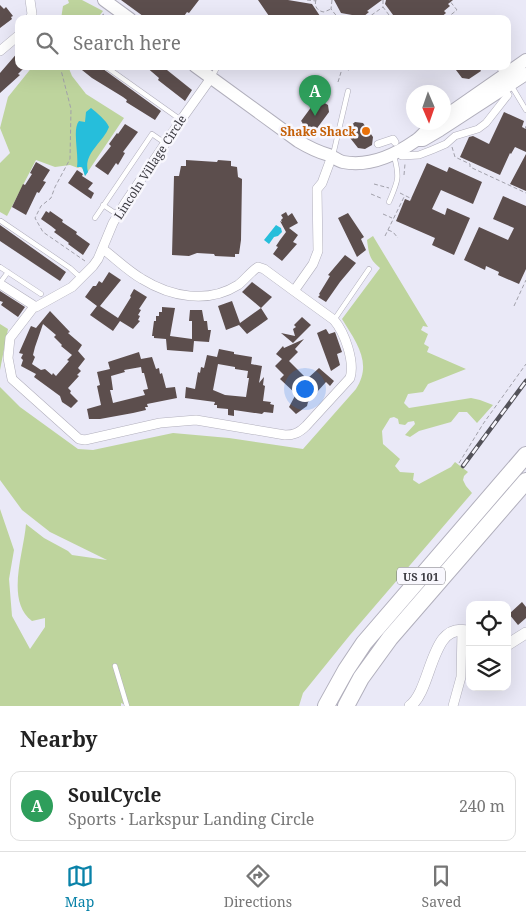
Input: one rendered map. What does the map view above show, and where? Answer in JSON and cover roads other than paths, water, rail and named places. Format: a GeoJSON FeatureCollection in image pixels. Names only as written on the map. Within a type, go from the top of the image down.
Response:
{"type":"FeatureCollection","features":[{"type":"Feature","properties":{"kind":"highway","name":"US 101"},"geometry":{"type":"LineString","coordinates":[[326,706],[346,670],[374,630],[526,455]]}},
{"type":"Feature","properties":{"kind":"highway","name":"US 101"},"geometry":{"type":"LineString","coordinates":[[346,706],[361,678],[390,638],[526,481]]}},
{"type":"Feature","properties":{"kind":"main road"},"geometry":{"type":"LineString","coordinates":[[104,0],[125,15]]}},
{"type":"Feature","properties":{"kind":"main road"},"geometry":{"type":"LineString","coordinates":[[200,70],[298,141],[315,151],[332,156],[397,150],[418,140],[423,140],[505,80],[526,60]]}},
{"type":"Feature","properties":{"kind":"main road"},"geometry":{"type":"LineString","coordinates":[[451,113],[505,80],[526,74]]}},
{"type":"Feature","properties":{"kind":"main road"},"geometry":{"type":"LineString","coordinates":[[418,140],[425,130]]}},
{"type":"Feature","properties":{"kind":"street"},"geometry":{"type":"LineString","coordinates":[[30,0],[32,15]]}},
{"type":"Feature","properties":{"kind":"street"},"geometry":{"type":"LineString","coordinates":[[0,51],[15,38]]}},
{"type":"Feature","properties":{"kind":"street","name":"Lincoln Village Circle"},"geometry":{"type":"LineString","coordinates":[[36,307],[62,294],[82,278],[93,266],[118,215],[165,143],[211,78]]}},
{"type":"Feature","properties":{"kind":"street"},"geometry":{"type":"LineString","coordinates":[[378,144],[393,139],[397,150],[419,154],[446,143],[455,136],[478,129],[486,123],[505,80]]}},
{"type":"Feature","properties":{"kind":"street"},"geometry":{"type":"LineString","coordinates":[[294,290],[314,264],[318,251],[317,190],[322,183],[332,156]]}},
{"type":"Feature","properties":{"kind":"street"},"geometry":{"type":"LineString","coordinates":[[0,283],[36,307],[33,308],[10,338],[8,358],[12,379],[79,439],[85,440],[160,423],[196,420],[293,435],[300,432],[346,382],[352,371],[352,364],[342,333],[334,320],[264,269],[258,268],[249,273],[239,284],[223,292],[208,296],[177,294],[167,292],[142,279],[103,249]]}},
{"type":"Feature","properties":{"kind":"street"},"geometry":{"type":"LineString","coordinates":[[410,706],[415,703],[423,689],[441,642],[449,634],[466,631],[461,677],[453,706]]}},
{"type":"Feature","properties":{"kind":"street"},"geometry":{"type":"LineString","coordinates":[[511,642],[526,632]]}},
{"type":"Feature","properties":{"kind":"lane"},"geometry":{"type":"LineString","coordinates":[[111,70],[181,120]]}},
{"type":"Feature","properties":{"kind":"lane"},"geometry":{"type":"LineString","coordinates":[[211,78],[216,70]]}},
{"type":"Feature","properties":{"kind":"lane"},"geometry":{"type":"LineString","coordinates":[[505,80],[526,110]]}},
{"type":"Feature","properties":{"kind":"lane"},"geometry":{"type":"LineString","coordinates":[[332,156],[348,91]]}},
{"type":"Feature","properties":{"kind":"lane"},"geometry":{"type":"LineString","coordinates":[[95,218],[152,134],[165,143]]}},
{"type":"Feature","properties":{"kind":"lane"},"geometry":{"type":"LineString","coordinates":[[389,202],[398,176],[397,150]]}},
{"type":"Feature","properties":{"kind":"lane"},"geometry":{"type":"LineString","coordinates":[[103,205],[118,215]]}},
{"type":"Feature","properties":{"kind":"lane"},"geometry":{"type":"LineString","coordinates":[[1,220],[82,278]]}},
{"type":"Feature","properties":{"kind":"lane"},"geometry":{"type":"LineString","coordinates":[[0,267],[41,294]]}},
{"type":"Feature","properties":{"kind":"lane"},"geometry":{"type":"LineString","coordinates":[[334,320],[369,269]]}},
{"type":"Feature","properties":{"kind":"lane"},"geometry":{"type":"LineString","coordinates":[[0,283],[8,272]]}},
{"type":"Feature","properties":{"kind":"lane"},"geometry":{"type":"LineString","coordinates":[[115,666],[127,706]]}},
{"type":"Feature","properties":{"kind":"water"},"geometry":{"type":"Polygon","coordinates":[[[91,108],[104,119],[109,127],[88,159],[88,172],[85,176],[82,167],[77,167],[76,130],[79,121],[85,122],[86,112],[91,108]]]}},
{"type":"Feature","properties":{"kind":"water"},"geometry":{"type":"Polygon","coordinates":[[[276,225],[281,228],[282,232],[274,237],[269,244],[264,240],[276,225]]]}},
{"type":"Feature","properties":{"kind":"railway"},"geometry":{"type":"LineString","coordinates":[[463,466],[526,381]]}},
{"type":"Feature","properties":{"kind":"place","name":"SoulCycle"},"geometry":{"type":"Point","coordinates":[315,116]}},
{"type":"Feature","properties":{"kind":"place","name":"Shake Shack"},"geometry":{"type":"Point","coordinates":[366,131]}}]}
